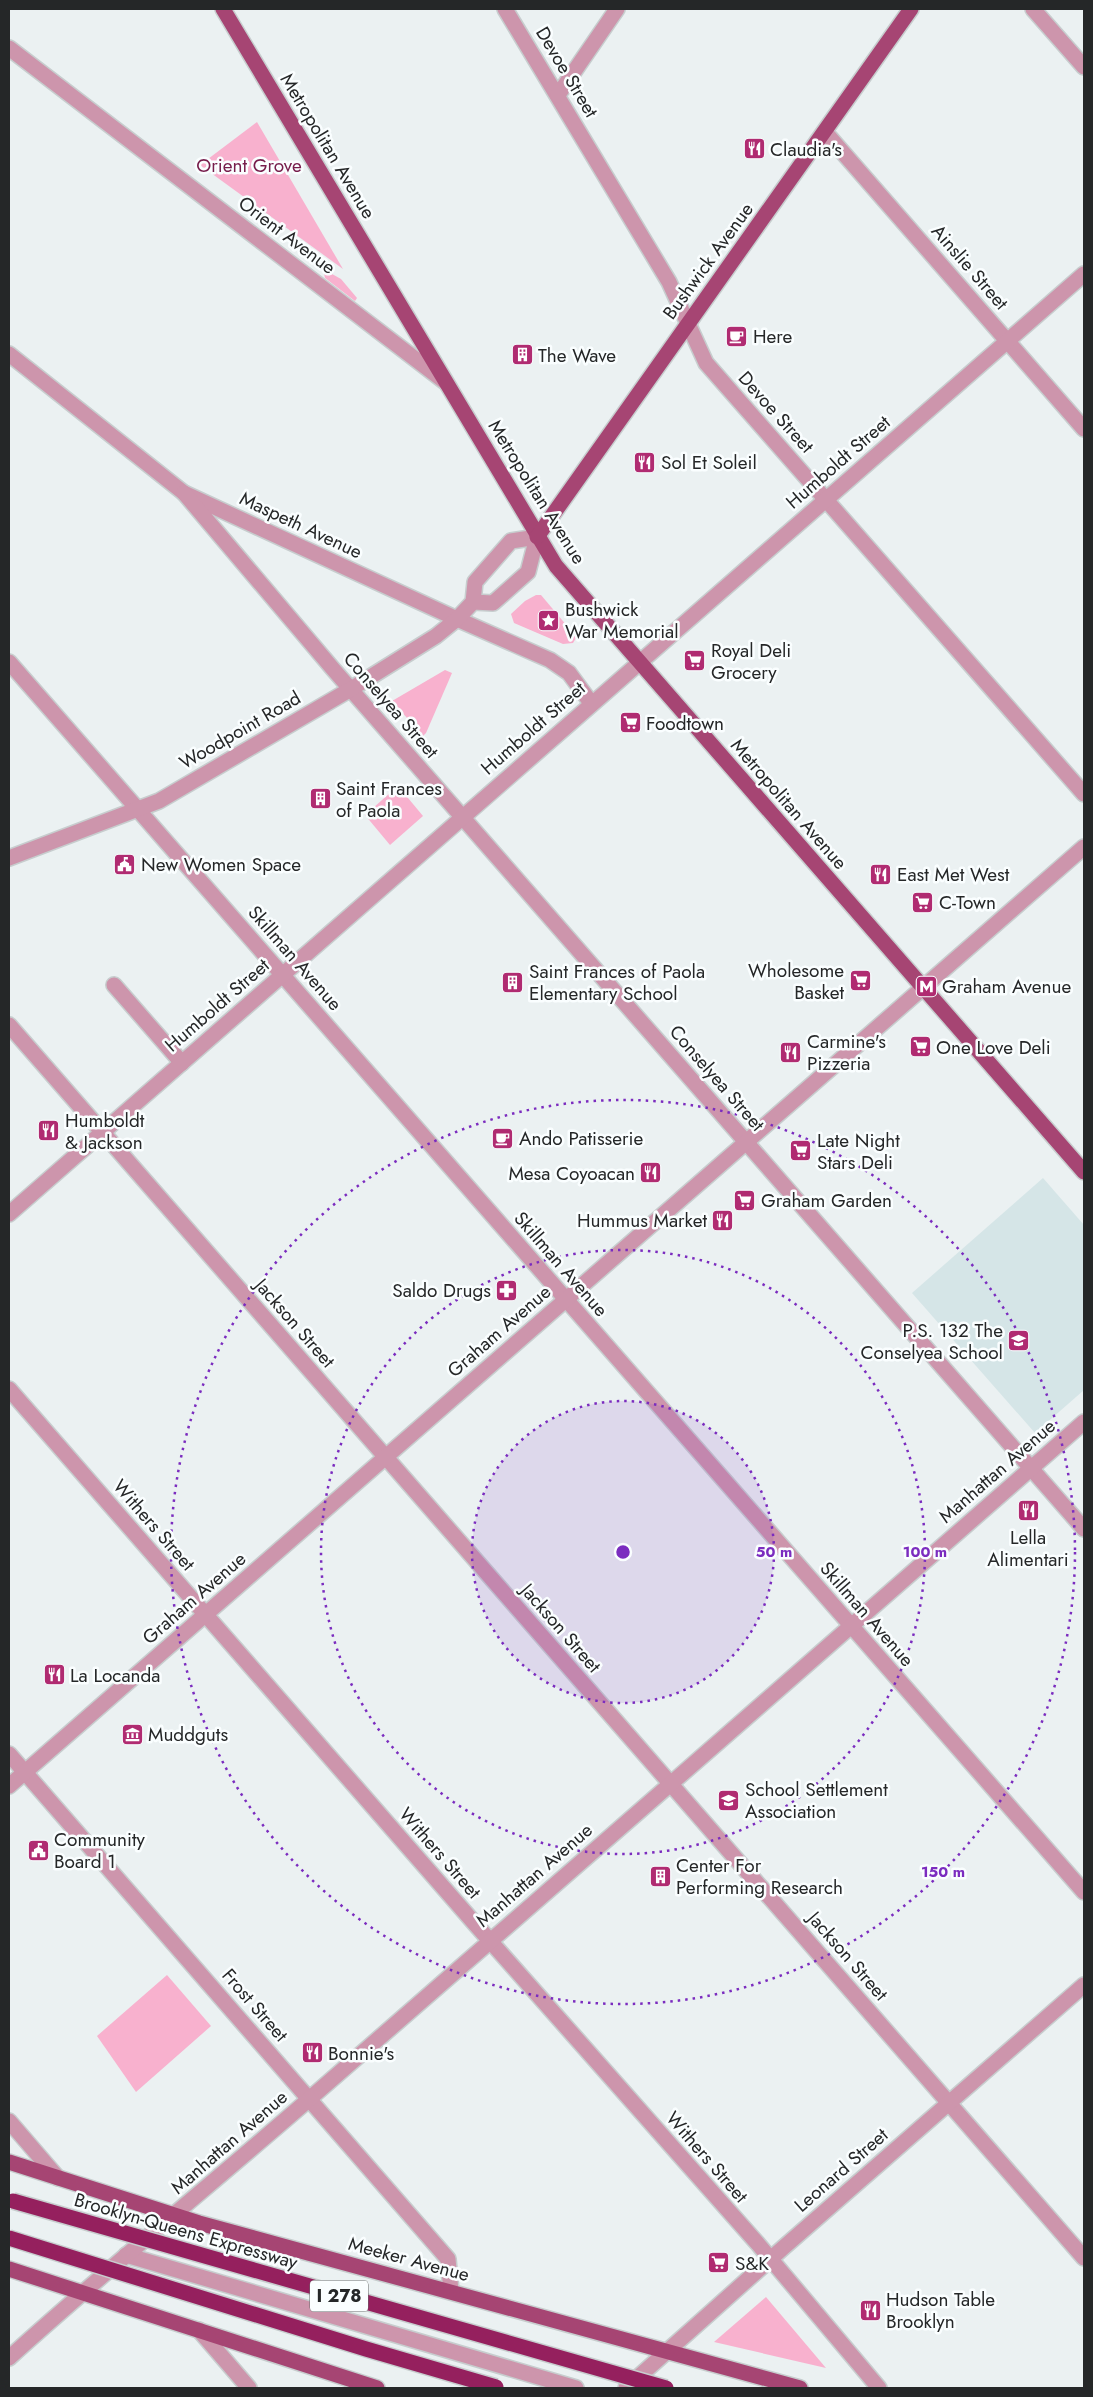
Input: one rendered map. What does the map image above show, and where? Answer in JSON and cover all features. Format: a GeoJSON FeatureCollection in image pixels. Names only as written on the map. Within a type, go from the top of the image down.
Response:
{"type":"FeatureCollection","features":[{"type":"Feature","properties":{"kind":"highway","name":"Brooklyn-Queens Expressway"},"geometry":{"type":"LineString","coordinates":[[13,2202],[512,2346],[666,2388]]}},
{"type":"Feature","properties":{"kind":"highway","name":"I 278"},"geometry":{"type":"LineString","coordinates":[[9,2238],[366,2350],[496,2387]]}},
{"type":"Feature","properties":{"kind":"main road","name":"Metropolitan Avenue"},"geometry":{"type":"LineString","coordinates":[[223,9],[556,566],[638,663],[1084,1172]]}},
{"type":"Feature","properties":{"kind":"main road","name":"Bushwick Avenue"},"geometry":{"type":"LineString","coordinates":[[537,537],[911,9]]}},
{"type":"Feature","properties":{"kind":"main road","name":"Meeker Avenue"},"geometry":{"type":"LineString","coordinates":[[9,2162],[174,2215],[800,2388]]}},
{"type":"Feature","properties":{"kind":"main road"},"geometry":{"type":"LineString","coordinates":[[9,2269],[376,2388]]}},
{"type":"Feature","properties":{"kind":"main road"},"geometry":{"type":"LineString","coordinates":[[331,2388],[344,2377]]}},
{"type":"Feature","properties":{"kind":"street","name":"Devoe Street"},"geometry":{"type":"LineString","coordinates":[[505,9],[558,94],[669,282],[706,363],[1084,794]]}},
{"type":"Feature","properties":{"kind":"street"},"geometry":{"type":"LineString","coordinates":[[558,94],[617,9]]}},
{"type":"Feature","properties":{"kind":"street"},"geometry":{"type":"LineString","coordinates":[[1033,9],[1084,67]]}},
{"type":"Feature","properties":{"kind":"street","name":"Orient Avenue"},"geometry":{"type":"LineString","coordinates":[[9,48],[444,381]]}},
{"type":"Feature","properties":{"kind":"street","name":"Ainslie Street"},"geometry":{"type":"LineString","coordinates":[[825,132],[1084,429]]}},
{"type":"Feature","properties":{"kind":"street","name":"Humboldt Street"},"geometry":{"type":"LineString","coordinates":[[9,1214],[591,703],[1084,274]]}},
{"type":"Feature","properties":{"kind":"street","name":"Maspeth Avenue"},"geometry":{"type":"LineString","coordinates":[[9,354],[184,493],[550,660],[569,673],[591,703]]}},
{"type":"Feature","properties":{"kind":"street","name":"Conselyea Street"},"geometry":{"type":"LineString","coordinates":[[184,493],[462,817],[1084,1529]]}},
{"type":"Feature","properties":{"kind":"street"},"geometry":{"type":"LineString","coordinates":[[537,537],[528,572],[493,603],[473,602],[475,582],[511,541],[537,537]]}},
{"type":"Feature","properties":{"kind":"street","name":"Woodpoint Road"},"geometry":{"type":"LineString","coordinates":[[9,858],[159,801],[351,689],[436,636],[457,619],[473,602]]}},
{"type":"Feature","properties":{"kind":"street","name":"Skillman Avenue"},"geometry":{"type":"LineString","coordinates":[[9,662],[1084,1892]]}},
{"type":"Feature","properties":{"kind":"street","name":"Graham Avenue"},"geometry":{"type":"LineString","coordinates":[[9,1786],[1084,848]]}},
{"type":"Feature","properties":{"kind":"street"},"geometry":{"type":"LineString","coordinates":[[114,985],[182,1063]]}},
{"type":"Feature","properties":{"kind":"street","name":"Jackson Street"},"geometry":{"type":"LineString","coordinates":[[9,1025],[1084,2258]]}},
{"type":"Feature","properties":{"kind":"street","name":"Withers Street"},"geometry":{"type":"LineString","coordinates":[[9,1390],[770,2259],[880,2388]]}},
{"type":"Feature","properties":{"kind":"street","name":"Manhattan Avenue"},"geometry":{"type":"LineString","coordinates":[[9,2358],[81,2292],[310,2099],[489,1940],[1084,1422]]}},
{"type":"Feature","properties":{"kind":"street","name":"Frost Street"},"geometry":{"type":"LineString","coordinates":[[9,1754],[448,2259],[451,2291]]}},
{"type":"Feature","properties":{"kind":"street","name":"Leonard Street"},"geometry":{"type":"LineString","coordinates":[[626,2388],[770,2259],[1084,1985]]}},
{"type":"Feature","properties":{"kind":"street"},"geometry":{"type":"LineString","coordinates":[[9,2121],[58,2178]]}},
{"type":"Feature","properties":{"kind":"street"},"geometry":{"type":"LineString","coordinates":[[126,2255],[576,2388]]}},
{"type":"Feature","properties":{"kind":"street"},"geometry":{"type":"LineString","coordinates":[[199,2330],[249,2388]]}},
{"type":"Feature","properties":{"kind":"shaded area","name":"P.S. 132 The Conselyea School"},"geometry":{"type":"Polygon","coordinates":[[[1043,1178],[1084,1225],[1084,1390],[1035,1433],[912,1293],[1043,1178]]]}},
{"type":"Feature","properties":{"kind":"green space","name":"Orient Grove"},"geometry":{"type":"Polygon","coordinates":[[[257,122],[343,269],[200,165],[257,122]]]}},
{"type":"Feature","properties":{"kind":"green space"},"geometry":{"type":"Polygon","coordinates":[[[323,269],[341,279],[357,298],[355,301],[325,278],[323,269]]]}},
{"type":"Feature","properties":{"kind":"green space"},"geometry":{"type":"Polygon","coordinates":[[[536,595],[541,595],[573,633],[576,638],[573,643],[563,644],[514,623],[511,614],[525,601],[536,595]]]}},
{"type":"Feature","properties":{"kind":"green space"},"geometry":{"type":"Polygon","coordinates":[[[445,670],[452,673],[423,736],[392,701],[445,670]]]}},
{"type":"Feature","properties":{"kind":"green space"},"geometry":{"type":"Polygon","coordinates":[[[398,786],[423,816],[390,845],[365,815],[398,786]]]}},
{"type":"Feature","properties":{"kind":"green space"},"geometry":{"type":"Polygon","coordinates":[[[167,1975],[211,2026],[136,2092],[97,2036],[167,1975]]]}},
{"type":"Feature","properties":{"kind":"green space"},"geometry":{"type":"Polygon","coordinates":[[[766,2297],[826,2368],[714,2342],[766,2297]]]}},
{"type":"Feature","properties":{"kind":"place","name":"Claudia's"},"geometry":{"type":"Point","coordinates":[754,149]}},
{"type":"Feature","properties":{"kind":"place","name":"Here"},"geometry":{"type":"Point","coordinates":[737,336]}},
{"type":"Feature","properties":{"kind":"place","name":"The Wave"},"geometry":{"type":"Point","coordinates":[522,355]}},
{"type":"Feature","properties":{"kind":"place","name":"Sol Et Soleil"},"geometry":{"type":"Point","coordinates":[645,462]}},
{"type":"Feature","properties":{"kind":"place","name":"Bushwick War Memorial"},"geometry":{"type":"Point","coordinates":[549,620]}},
{"type":"Feature","properties":{"kind":"place","name":"Royal Deli Grocery"},"geometry":{"type":"Point","coordinates":[695,661]}},
{"type":"Feature","properties":{"kind":"place","name":"Foodtown"},"geometry":{"type":"Point","coordinates":[630,723]}},
{"type":"Feature","properties":{"kind":"place","name":"Saint Frances of Paola"},"geometry":{"type":"Point","coordinates":[320,799]}},
{"type":"Feature","properties":{"kind":"place","name":"New Women Space"},"geometry":{"type":"Point","coordinates":[125,864]}},
{"type":"Feature","properties":{"kind":"place","name":"East Met West"},"geometry":{"type":"Point","coordinates":[881,874]}},
{"type":"Feature","properties":{"kind":"place","name":"C-Town"},"geometry":{"type":"Point","coordinates":[923,902]}},
{"type":"Feature","properties":{"kind":"place","name":"Wholesome Basket"},"geometry":{"type":"Point","coordinates":[860,981]}},
{"type":"Feature","properties":{"kind":"place","name":"Saint Frances of Paola Elementary School"},"geometry":{"type":"Point","coordinates":[513,982]}},
{"type":"Feature","properties":{"kind":"place","name":"Graham Avenue"},"geometry":{"type":"Point","coordinates":[926,986]}},
{"type":"Feature","properties":{"kind":"place","name":"One Love Deli"},"geometry":{"type":"Point","coordinates":[920,1047]}},
{"type":"Feature","properties":{"kind":"place","name":"Carmine's Pizzeria"},"geometry":{"type":"Point","coordinates":[791,1052]}},
{"type":"Feature","properties":{"kind":"place","name":"Humboldt & Jackson"},"geometry":{"type":"Point","coordinates":[49,1131]}},
{"type":"Feature","properties":{"kind":"place","name":"Ando Patisserie"},"geometry":{"type":"Point","coordinates":[503,1138]}},
{"type":"Feature","properties":{"kind":"place","name":"Late Night Stars Deli"},"geometry":{"type":"Point","coordinates":[801,1151]}},
{"type":"Feature","properties":{"kind":"place","name":"Mesa Coyoacan"},"geometry":{"type":"Point","coordinates":[651,1173]}},
{"type":"Feature","properties":{"kind":"place","name":"Graham Garden"},"geometry":{"type":"Point","coordinates":[745,1200]}},
{"type":"Feature","properties":{"kind":"place","name":"Hummus Market"},"geometry":{"type":"Point","coordinates":[723,1220]}},
{"type":"Feature","properties":{"kind":"place","name":"Saldo Drugs"},"geometry":{"type":"Point","coordinates":[507,1290]}},
{"type":"Feature","properties":{"kind":"place","name":"P.S. 132 The Conselyea School"},"geometry":{"type":"Point","coordinates":[1019,1341]}},
{"type":"Feature","properties":{"kind":"place","name":"Lella Alimentari"},"geometry":{"type":"Point","coordinates":[1028,1511]}},
{"type":"Feature","properties":{"kind":"place","name":"La Locanda"},"geometry":{"type":"Point","coordinates":[54,1675]}},
{"type":"Feature","properties":{"kind":"place","name":"Muddguts"},"geometry":{"type":"Point","coordinates":[132,1734]}},
{"type":"Feature","properties":{"kind":"place","name":"School Settlement Association"},"geometry":{"type":"Point","coordinates":[729,1800]}},
{"type":"Feature","properties":{"kind":"place","name":"Community Board 1"},"geometry":{"type":"Point","coordinates":[38,1850]}},
{"type":"Feature","properties":{"kind":"place","name":"Center For Performing Research"},"geometry":{"type":"Point","coordinates":[660,1876]}},
{"type":"Feature","properties":{"kind":"place","name":"Bonnie's"},"geometry":{"type":"Point","coordinates":[312,2053]}},
{"type":"Feature","properties":{"kind":"place","name":"S&K"},"geometry":{"type":"Point","coordinates":[719,2263]}},
{"type":"Feature","properties":{"kind":"place","name":"Hudson Table Brooklyn"},"geometry":{"type":"Point","coordinates":[870,2310]}}]}
